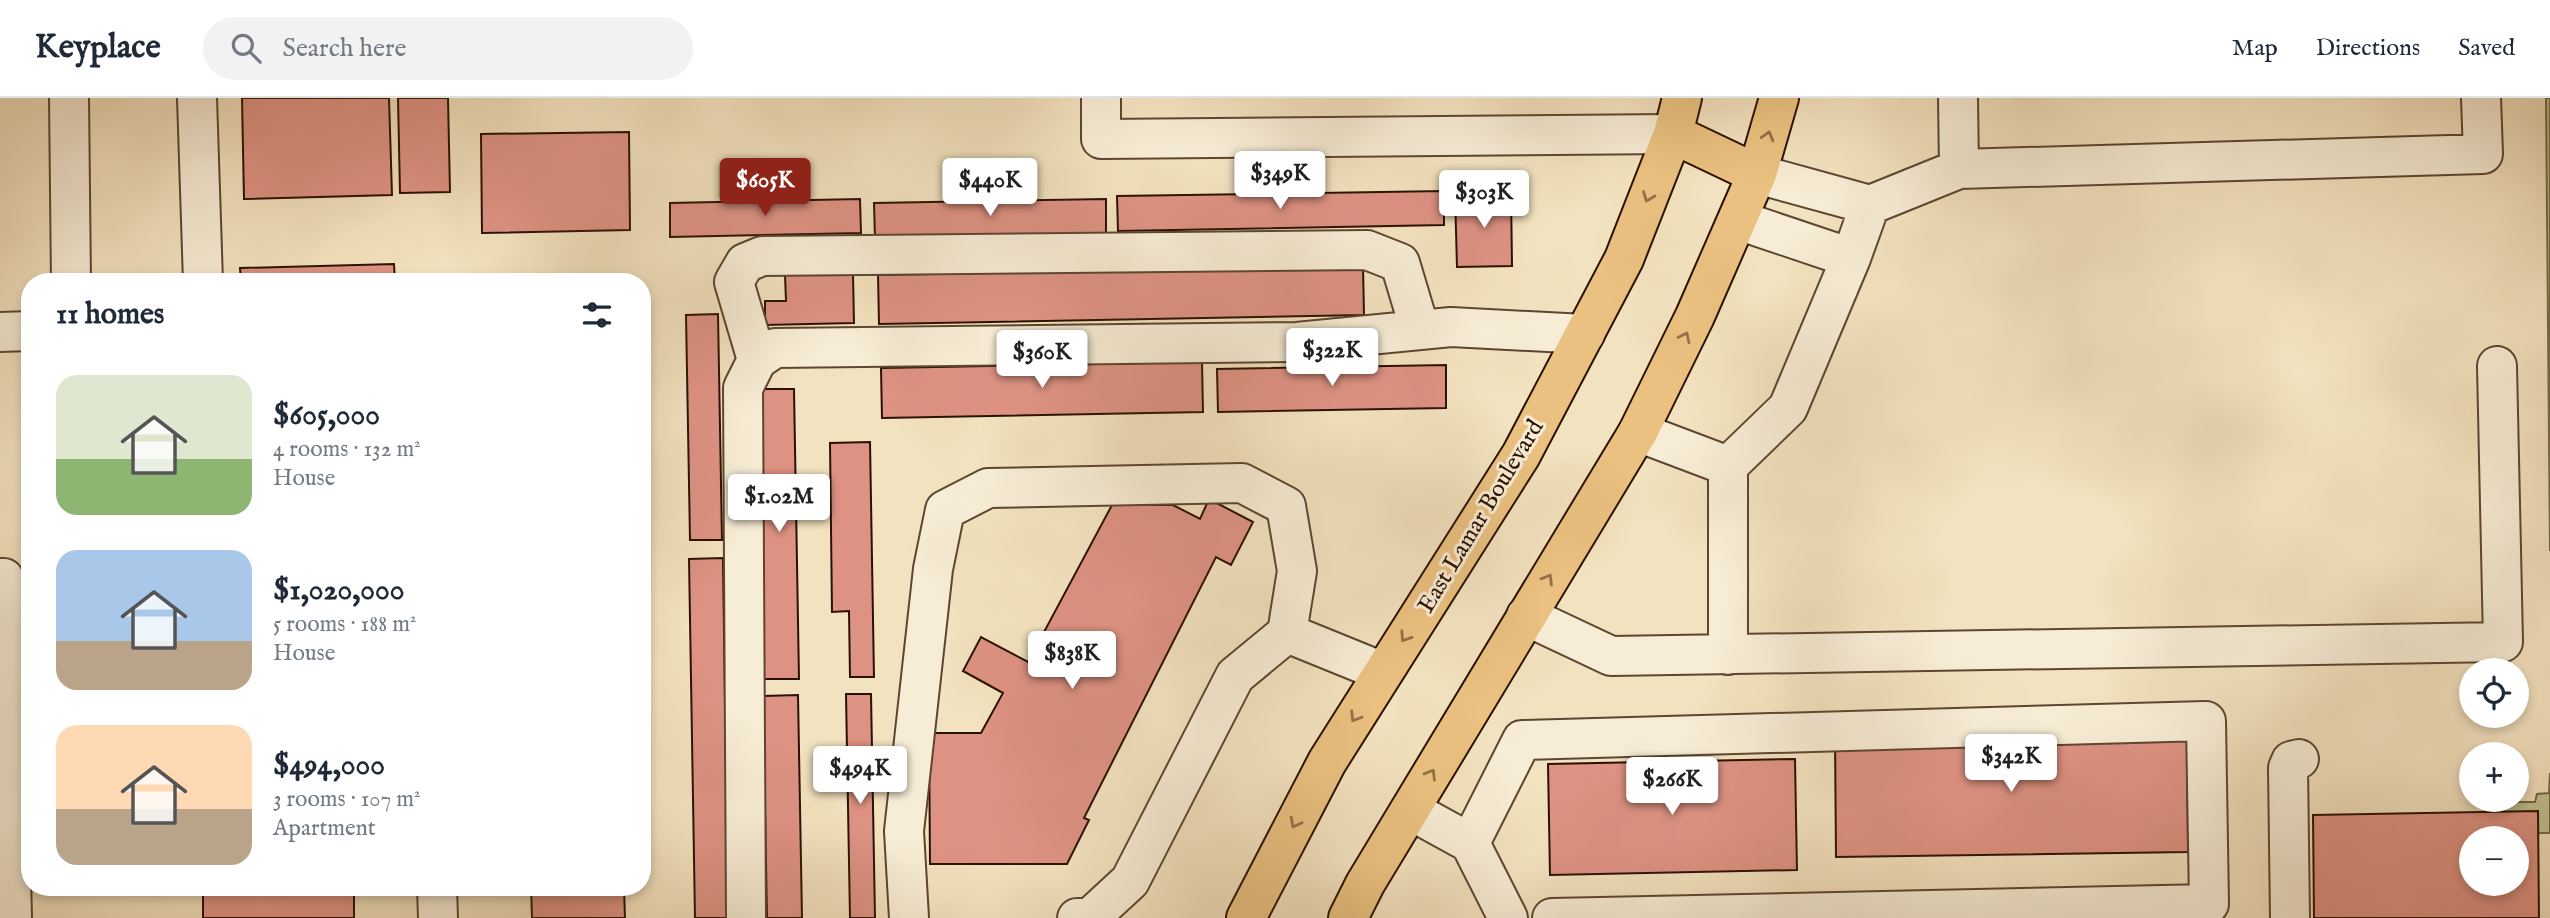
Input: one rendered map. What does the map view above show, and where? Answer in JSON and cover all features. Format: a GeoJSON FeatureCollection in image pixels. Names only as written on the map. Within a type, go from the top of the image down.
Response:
{"type":"FeatureCollection","features":[{"type":"Feature","properties":{"kind":"main road"},"geometry":{"type":"LineString","coordinates":[[1348,918],[1371,901],[1410,810],[1639,432],[1738,220],[1757,174],[1779,98]]}},
{"type":"Feature","properties":{"kind":"main road"},"geometry":{"type":"LineString","coordinates":[[1677,116],[1757,174]]}},
{"type":"Feature","properties":{"kind":"main road","name":"East Lamar Boulevard"},"geometry":{"type":"LineString","coordinates":[[1246,918],[1326,762],[1521,455],[1624,259],[1677,116]]}},
{"type":"Feature","properties":{"kind":"lane"},"geometry":{"type":"LineString","coordinates":[[69,98],[71,273]]}},
{"type":"Feature","properties":{"kind":"lane"},"geometry":{"type":"LineString","coordinates":[[197,98],[203,273]]}},
{"type":"Feature","properties":{"kind":"lane"},"geometry":{"type":"LineString","coordinates":[[1101,98],[1101,139],[1677,116]]}},
{"type":"Feature","properties":{"kind":"lane"},"geometry":{"type":"LineString","coordinates":[[1958,98],[1959,169]]}},
{"type":"Feature","properties":{"kind":"lane"},"geometry":{"type":"LineString","coordinates":[[1757,174],[1870,205],[1959,169],[2483,155],[2481,98]]}},
{"type":"Feature","properties":{"kind":"lane"},"geometry":{"type":"LineString","coordinates":[[1782,235],[1800,186]]}},
{"type":"Feature","properties":{"kind":"lane"},"geometry":{"type":"LineString","coordinates":[[1728,655],[1728,466],[1788,408],[1851,258],[1870,205]]}},
{"type":"Feature","properties":{"kind":"lane"},"geometry":{"type":"LineString","coordinates":[[1738,220],[1851,258]]}},
{"type":"Feature","properties":{"kind":"lane"},"geometry":{"type":"LineString","coordinates":[[757,360],[734,282],[745,263],[762,256],[1367,250],[1400,263],[1420,330]]}},
{"type":"Feature","properties":{"kind":"lane"},"geometry":{"type":"LineString","coordinates":[[746,918],[743,388],[757,360],[775,348],[1297,342],[1451,327],[1585,334]]}},
{"type":"Feature","properties":{"kind":"lane"},"geometry":{"type":"LineString","coordinates":[[0,332],[21,331]]}},
{"type":"Feature","properties":{"kind":"lane"},"geometry":{"type":"LineString","coordinates":[[1526,616],[1611,656],[2503,642],[2497,366]]}},
{"type":"Feature","properties":{"kind":"lane"},"geometry":{"type":"LineString","coordinates":[[1639,432],[1728,466]]}},
{"type":"Feature","properties":{"kind":"lane"},"geometry":{"type":"LineString","coordinates":[[909,918],[904,831],[933,569],[945,510],[988,488],[1242,483],[1286,506],[1297,571],[1287,633],[1235,676],[1130,881],[1090,918],[1077,918]]}},
{"type":"Feature","properties":{"kind":"lane"},"geometry":{"type":"LineString","coordinates":[[0,578],[4,578],[12,918]]}},
{"type":"Feature","properties":{"kind":"lane"},"geometry":{"type":"LineString","coordinates":[[1287,633],[1383,672]]}},
{"type":"Feature","properties":{"kind":"lane"},"geometry":{"type":"LineString","coordinates":[[1470,843],[1522,740],[2206,721],[2209,911],[1552,918]]}},
{"type":"Feature","properties":{"kind":"lane"},"geometry":{"type":"LineString","coordinates":[[2290,918],[2288,768],[2291,761],[2299,759]]}},
{"type":"Feature","properties":{"kind":"lane"},"geometry":{"type":"LineString","coordinates":[[1410,810],[1470,843],[1508,918]]}},
{"type":"Feature","properties":{"kind":"lane"},"geometry":{"type":"LineString","coordinates":[[437,896],[438,918]]}},
{"type":"Feature","properties":{"kind":"green space"},"geometry":{"type":"Polygon","coordinates":[[[2546,98],[2550,98],[2550,551],[2546,98]]]}},
{"type":"Feature","properties":{"kind":"green space"},"geometry":{"type":"Polygon","coordinates":[[[2550,773],[2550,833],[2538,833],[2529,826],[2495,812],[2529,812],[2529,802],[2535,802],[2537,794],[2549,793],[2550,773]]]}},
{"type":"Feature","properties":{"kind":"building"},"geometry":{"type":"Polygon","coordinates":[[[242,98],[389,98],[392,195],[244,199],[242,98]]]}},
{"type":"Feature","properties":{"kind":"building"},"geometry":{"type":"Polygon","coordinates":[[[398,98],[448,98],[450,192],[400,193],[398,98]]]}},
{"type":"Feature","properties":{"kind":"building"},"geometry":{"type":"Polygon","coordinates":[[[629,132],[630,230],[482,233],[481,134],[629,132]]]}},
{"type":"Feature","properties":{"kind":"building"},"geometry":{"type":"Polygon","coordinates":[[[1444,191],[1444,225],[1118,231],[1117,196],[1444,191]]]}},
{"type":"Feature","properties":{"kind":"building"},"geometry":{"type":"Polygon","coordinates":[[[1511,193],[1512,266],[1457,267],[1455,194],[1511,193]]]}},
{"type":"Feature","properties":{"kind":"building"},"geometry":{"type":"Polygon","coordinates":[[[860,199],[861,233],[670,237],[670,203],[860,199]]]}},
{"type":"Feature","properties":{"kind":"building"},"geometry":{"type":"Polygon","coordinates":[[[1106,199],[1106,234],[875,238],[874,203],[1106,199]]]}},
{"type":"Feature","properties":{"kind":"building"},"geometry":{"type":"Polygon","coordinates":[[[394,264],[394,273],[240,273],[240,268],[394,264]]]}},
{"type":"Feature","properties":{"kind":"building"},"geometry":{"type":"Polygon","coordinates":[[[1363,266],[1364,315],[879,324],[878,275],[1363,266]]]}},
{"type":"Feature","properties":{"kind":"building"},"geometry":{"type":"Polygon","coordinates":[[[853,274],[854,323],[765,325],[765,301],[786,301],[785,275],[853,274]]]}},
{"type":"Feature","properties":{"kind":"building"},"geometry":{"type":"Polygon","coordinates":[[[718,314],[722,540],[690,540],[686,315],[718,314]]]}},
{"type":"Feature","properties":{"kind":"building"},"geometry":{"type":"Polygon","coordinates":[[[1202,362],[1203,412],[882,418],[881,368],[1202,362]]]}},
{"type":"Feature","properties":{"kind":"building"},"geometry":{"type":"Polygon","coordinates":[[[1446,365],[1446,408],[1218,412],[1217,369],[1446,365]]]}},
{"type":"Feature","properties":{"kind":"building"},"geometry":{"type":"Polygon","coordinates":[[[759,389],[794,389],[799,679],[764,679],[759,389]]]}},
{"type":"Feature","properties":{"kind":"building"},"geometry":{"type":"Polygon","coordinates":[[[870,442],[874,677],[850,677],[849,611],[832,612],[830,443],[870,442]]]}},
{"type":"Feature","properties":{"kind":"building"},"geometry":{"type":"Polygon","coordinates":[[[1209,499],[1253,522],[1231,565],[1216,557],[1084,818],[1089,820],[1067,864],[930,864],[929,733],[981,733],[1003,693],[963,671],[981,637],[1028,662],[1112,505],[1173,505],[1200,519],[1209,499]]]}},
{"type":"Feature","properties":{"kind":"building"},"geometry":{"type":"Polygon","coordinates":[[[723,558],[728,918],[695,918],[689,559],[723,558]]]}},
{"type":"Feature","properties":{"kind":"building"},"geometry":{"type":"Polygon","coordinates":[[[846,694],[871,694],[875,918],[850,918],[846,694]]]}},
{"type":"Feature","properties":{"kind":"building"},"geometry":{"type":"Polygon","coordinates":[[[798,695],[802,918],[767,918],[763,696],[798,695]]]}},
{"type":"Feature","properties":{"kind":"building"},"geometry":{"type":"Polygon","coordinates":[[[2187,732],[2188,852],[1836,857],[1835,737],[2187,732]]]}},
{"type":"Feature","properties":{"kind":"building"},"geometry":{"type":"Polygon","coordinates":[[[1795,759],[1797,870],[1550,875],[1548,764],[1795,759]]]}},
{"type":"Feature","properties":{"kind":"building"},"geometry":{"type":"Polygon","coordinates":[[[2538,811],[2539,918],[2314,918],[2313,815],[2538,811]]]}},
{"type":"Feature","properties":{"kind":"building"},"geometry":{"type":"Polygon","coordinates":[[[203,896],[354,896],[354,918],[203,918],[203,896]]]}},
{"type":"Feature","properties":{"kind":"building"},"geometry":{"type":"Polygon","coordinates":[[[531,896],[624,896],[625,918],[532,918],[531,896]]]}}]}
